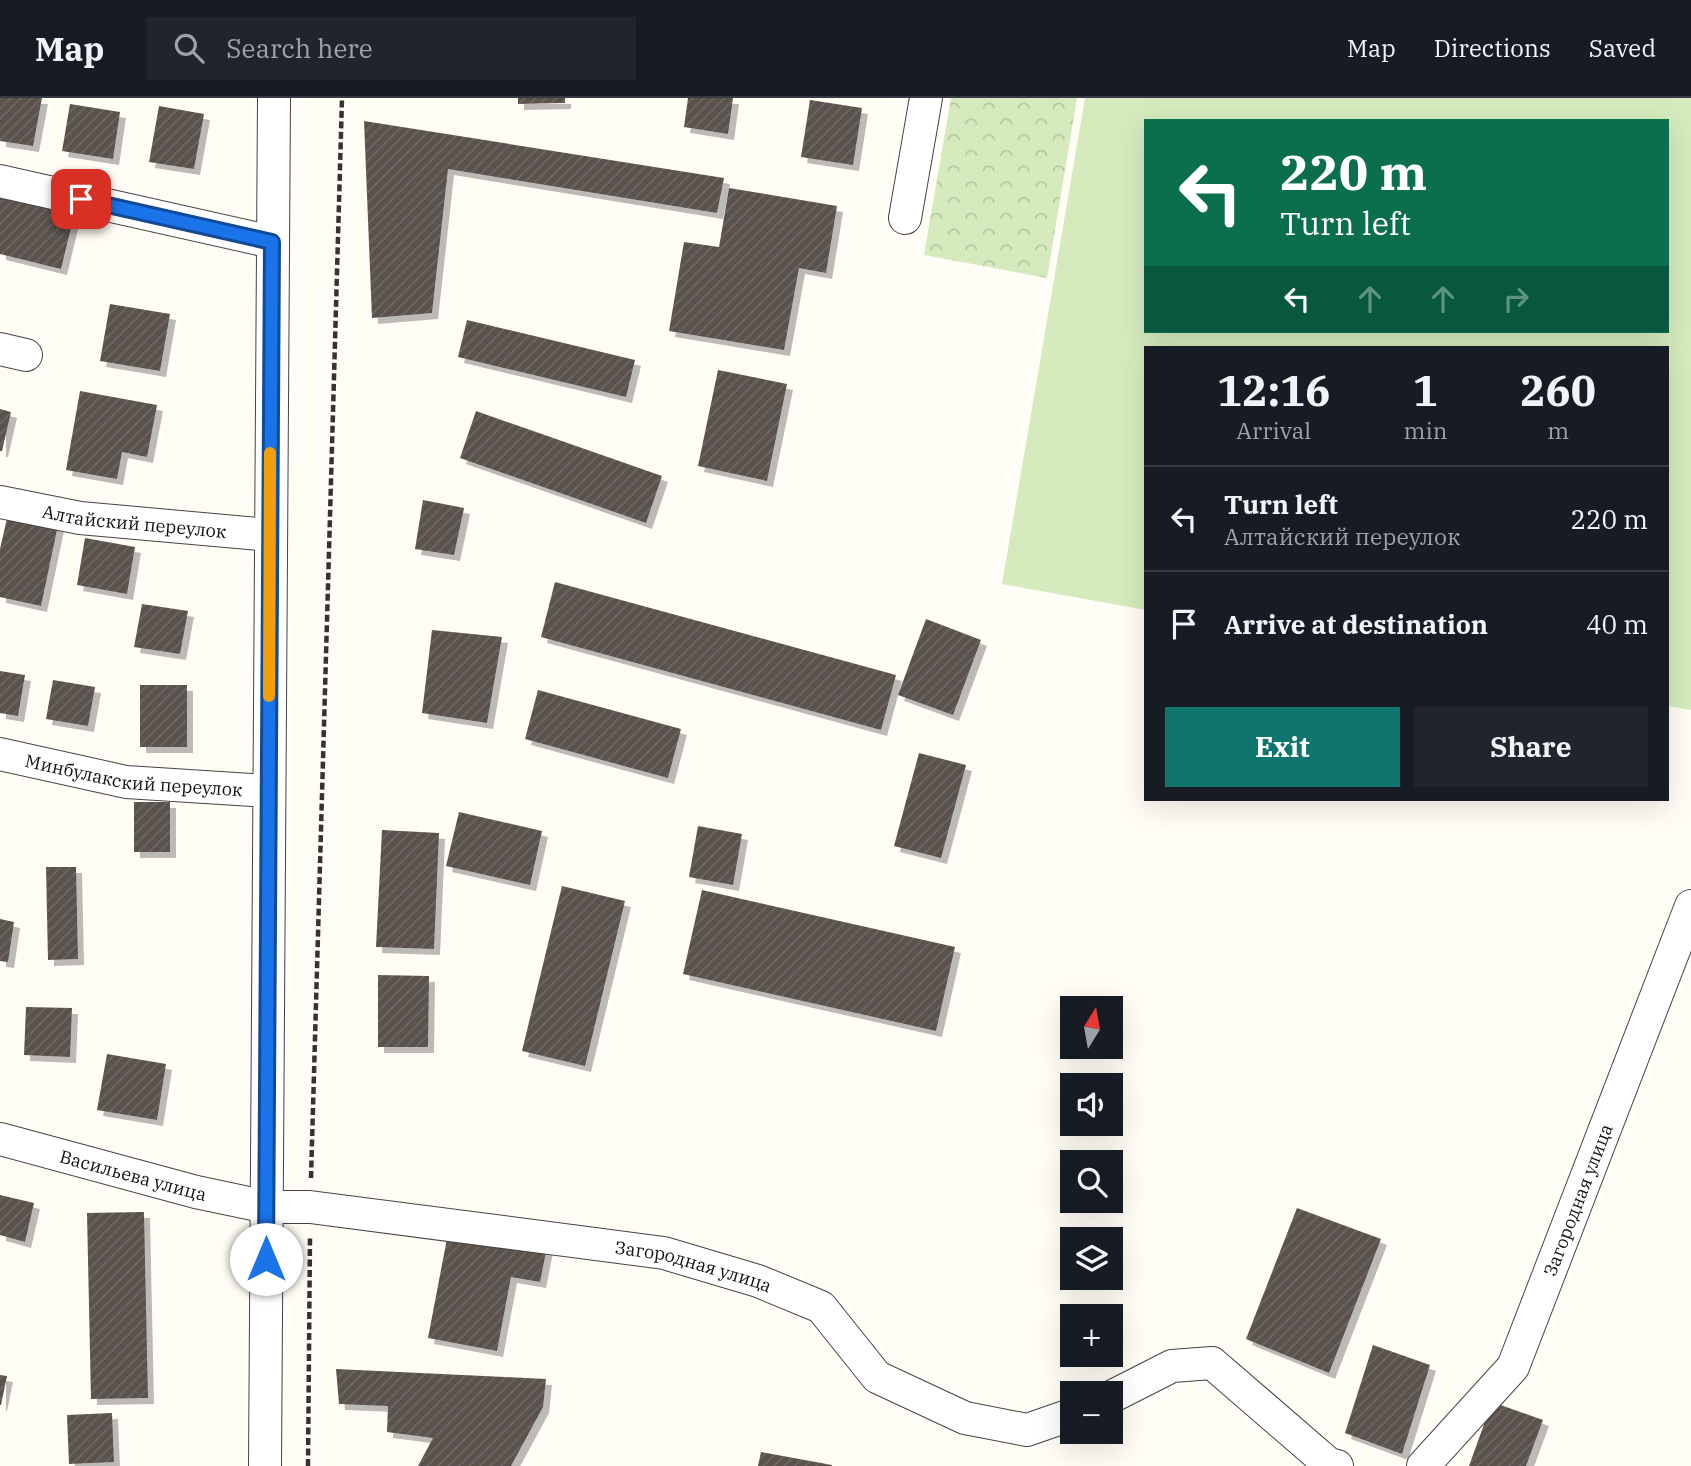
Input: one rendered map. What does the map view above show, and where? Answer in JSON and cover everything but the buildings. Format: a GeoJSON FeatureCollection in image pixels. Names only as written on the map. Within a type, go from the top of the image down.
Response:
{"type":"FeatureCollection","features":[{"type":"Feature","properties":{"kind":"street"},"geometry":{"type":"LineString","coordinates":[[265,1466],[274,98]]}},
{"type":"Feature","properties":{"kind":"street"},"geometry":{"type":"LineString","coordinates":[[905,218],[926,98]]}},
{"type":"Feature","properties":{"kind":"street"},"geometry":{"type":"LineString","coordinates":[[0,181],[272,242]]}},
{"type":"Feature","properties":{"kind":"street","name":"Алтайский переулок"},"geometry":{"type":"LineString","coordinates":[[0,502],[80,518],[270,535]]}},
{"type":"Feature","properties":{"kind":"street","name":"Минбулакский переулок"},"geometry":{"type":"LineString","coordinates":[[0,754],[126,782],[268,791]]}},
{"type":"Feature","properties":{"kind":"street","name":"Загородная улица"},"geometry":{"type":"LineString","coordinates":[[1423,1466],[1513,1367],[1691,906]]}},
{"type":"Feature","properties":{"kind":"street","name":"Васильева улица"},"geometry":{"type":"LineString","coordinates":[[0,1139],[196,1192],[267,1207]]}},
{"type":"Feature","properties":{"kind":"street","name":"Загородная улица"},"geometry":{"type":"LineString","coordinates":[[267,1207],[310,1207],[663,1253],[758,1280],[821,1307],[877,1377],[965,1418],[1027,1430],[1060,1419]]}},
{"type":"Feature","properties":{"kind":"street"},"geometry":{"type":"LineString","coordinates":[[1123,1391],[1172,1366],[1212,1363],[1329,1464],[1337,1466]]}},
{"type":"Feature","properties":{"kind":"path"},"geometry":{"type":"LineString","coordinates":[[308,1466],[310,1207],[342,98]]}},
{"type":"Feature","properties":{"kind":"green space"},"geometry":{"type":"Polygon","coordinates":[[[951,98],[1077,98],[1047,278],[924,255],[951,98]]]}},
{"type":"Feature","properties":{"kind":"green space"},"geometry":{"type":"Polygon","coordinates":[[[1085,98],[1691,98],[1691,710],[1669,706],[1669,346],[1144,346],[1144,610],[1002,584],[1085,98]]]}},
{"type":"Feature","properties":{"kind":"slow traffic"},"geometry":{"type":"LineString","coordinates":[[269,696],[270,453]]}},
{"type":"Feature","properties":{"kind":"route"},"geometry":{"type":"LineString","coordinates":[[81,199],[272,242],[266,1259]]}}]}
